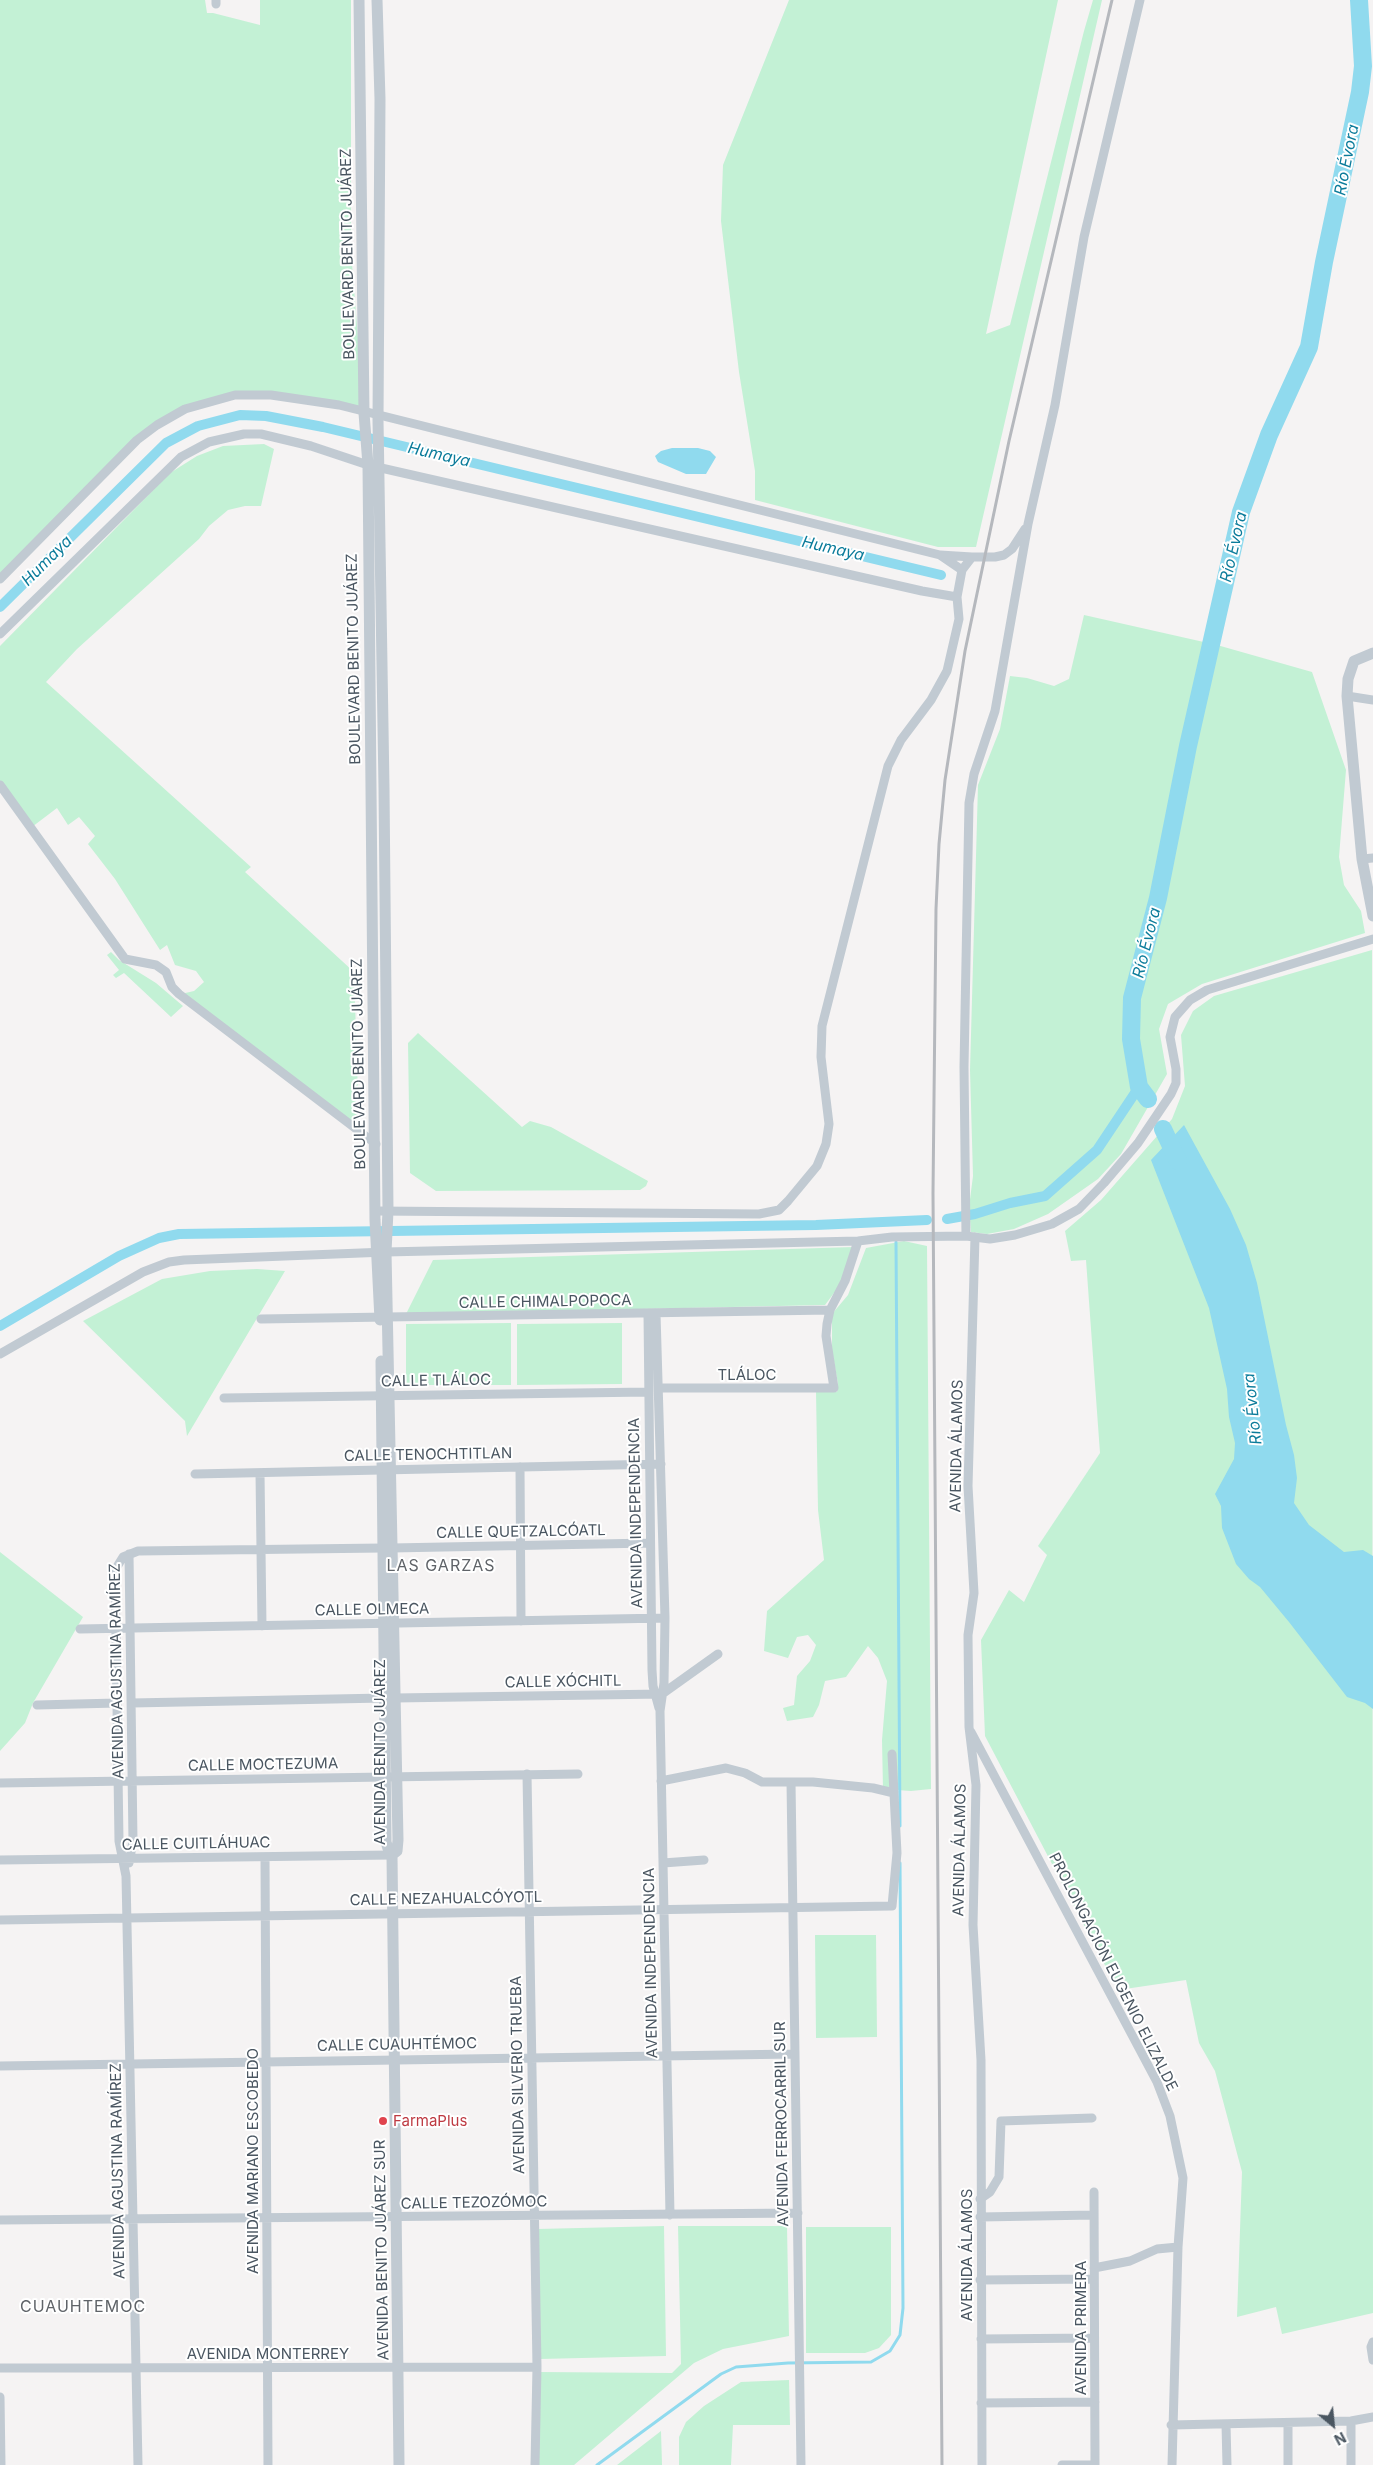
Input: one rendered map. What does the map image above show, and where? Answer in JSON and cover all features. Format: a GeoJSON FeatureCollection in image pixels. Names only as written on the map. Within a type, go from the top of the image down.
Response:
{"type":"FeatureCollection","features":[{"type":"Feature","properties":{"kind":"street","name":"BOULEVARD BENITO JUÁREZ"},"geometry":{"type":"LineString","coordinates":[[359,0],[365,415],[368,465],[376,1215],[382,1249],[384,1317]]}},
{"type":"Feature","properties":{"kind":"street","name":"BOULEVARD BENITO JUÁREZ"},"geometry":{"type":"LineString","coordinates":[[377,0],[380,99],[378,418],[380,453],[388,1215],[382,1249]]}},
{"type":"Feature","properties":{"kind":"street","name":"AVENIDA ÁLAMOS"},"geometry":{"type":"LineString","coordinates":[[982,2465],[980,2280],[981,2060],[973,1925],[976,1785],[969,1727],[968,1635],[974,1593],[968,1486],[970,1236],[964,1067],[969,803],[974,774],[996,711],[1028,524],[1055,405],[1072,300],[1096,182],[1140,0]]}},
{"type":"Feature","properties":{"kind":"street"},"geometry":{"type":"LineString","coordinates":[[0,579],[137,440],[157,425],[185,409],[235,395],[271,396],[338,405],[365,415],[940,555],[972,557],[1004,555],[1012,549],[1028,524]]}},
{"type":"Feature","properties":{"kind":"street"},"geometry":{"type":"LineString","coordinates":[[0,634],[181,457],[209,442],[227,436],[261,434],[310,446],[380,468],[922,591],[956,597]]}},
{"type":"Feature","properties":{"kind":"street"},"geometry":{"type":"LineString","coordinates":[[940,555],[962,570]]}},
{"type":"Feature","properties":{"kind":"street"},"geometry":{"type":"LineString","coordinates":[[376,1215],[759,1214],[779,1210],[788,1201],[817,1166],[826,1144],[829,1124],[820,1041],[824,1016],[888,766],[902,740],[931,700],[947,671],[958,619],[956,597],[962,570],[972,557]]}},
{"type":"Feature","properties":{"kind":"street"},"geometry":{"type":"LineString","coordinates":[[1373,652],[1354,662],[1348,679],[1347,696],[1368,858],[1373,916]]}},
{"type":"Feature","properties":{"kind":"street"},"geometry":{"type":"LineString","coordinates":[[1347,696],[1373,700]]}},
{"type":"Feature","properties":{"kind":"street"},"geometry":{"type":"LineString","coordinates":[[0,785],[125,959],[156,966],[166,972],[172,987],[178,994],[376,1144]]}},
{"type":"Feature","properties":{"kind":"street"},"geometry":{"type":"LineString","coordinates":[[0,1354],[143,1272],[169,1262],[203,1258],[382,1249],[858,1242],[892,1237],[970,1236],[990,1239],[1015,1235],[1052,1224],[1079,1209],[1104,1183],[1138,1143],[1171,1094],[1176,1083],[1176,1069],[1170,1038],[1175,1017],[1190,1000],[1207,990],[1373,939]]}},
{"type":"Feature","properties":{"kind":"street"},"geometry":{"type":"LineString","coordinates":[[830,1310],[844,1281],[858,1242]]}},
{"type":"Feature","properties":{"kind":"street","name":"CALLE CHIMALPOPOCA"},"geometry":{"type":"LineString","coordinates":[[261,1319],[830,1310]]}},
{"type":"Feature","properties":{"kind":"street","name":"TLÁLOC"},"geometry":{"type":"LineString","coordinates":[[659,1388],[834,1388],[826,1336],[830,1310]]}},
{"type":"Feature","properties":{"kind":"street","name":"AVENIDA INDEPENDENCIA"},"geometry":{"type":"LineString","coordinates":[[652,1314],[659,1388],[665,1618],[659,1694]]}},
{"type":"Feature","properties":{"kind":"street","name":"AVENIDA INDEPENDENCIA"},"geometry":{"type":"LineString","coordinates":[[652,1314],[648,1392],[651,1618],[660,1711],[670,2215]]}},
{"type":"Feature","properties":{"kind":"street","name":"AVENIDA BENITO JUÁREZ"},"geometry":{"type":"LineString","coordinates":[[384,1317],[391,1777],[398,1847],[392,1855]]}},
{"type":"Feature","properties":{"kind":"street","name":"CALLE TLÁLOC"},"geometry":{"type":"LineString","coordinates":[[224,1398],[648,1392]]}},
{"type":"Feature","properties":{"kind":"street","name":"CALLE TENOCHTITLAN"},"geometry":{"type":"LineString","coordinates":[[195,1474],[661,1464]]}},
{"type":"Feature","properties":{"kind":"street"},"geometry":{"type":"LineString","coordinates":[[520,1467],[521,1621]]}},
{"type":"Feature","properties":{"kind":"street"},"geometry":{"type":"LineString","coordinates":[[260,1473],[262,1626]]}},
{"type":"Feature","properties":{"kind":"street","name":"CALLE QUETZALCÓATL"},"geometry":{"type":"LineString","coordinates":[[129,1554],[138,1551],[650,1543]]}},
{"type":"Feature","properties":{"kind":"street","name":"AVENIDA AGUSTINA RAMÍREZ"},"geometry":{"type":"LineString","coordinates":[[126,1858],[133,1841],[129,1554],[123,1557],[115,1570],[119,1841],[126,1858],[138,2465]]}},
{"type":"Feature","properties":{"kind":"street","name":"CALLE OLMECA"},"geometry":{"type":"LineString","coordinates":[[80,1629],[665,1618]]}},
{"type":"Feature","properties":{"kind":"street"},"geometry":{"type":"LineString","coordinates":[[659,1694],[718,1654]]}},
{"type":"Feature","properties":{"kind":"street","name":"CALLE XÓCHITL"},"geometry":{"type":"LineString","coordinates":[[132,1702],[659,1694]]}},
{"type":"Feature","properties":{"kind":"street"},"geometry":{"type":"LineString","coordinates":[[37,1705],[117,1703]]}},
{"type":"Feature","properties":{"kind":"street","name":"PROLONGACIÓN EUGENIO ELIZALDE"},"geometry":{"type":"LineString","coordinates":[[969,1727],[1166,2102],[1183,2178],[1178,2247],[1171,2425],[1172,2465]]}},
{"type":"Feature","properties":{"kind":"street"},"geometry":{"type":"LineString","coordinates":[[661,1781],[726,1768],[746,1773],[762,1782],[791,1782],[874,1788],[894,1792],[892,1754]]}},
{"type":"Feature","properties":{"kind":"street","name":"AVENIDA SILVERIO TRUEBA"},"geometry":{"type":"LineString","coordinates":[[527,1774],[536,2367],[535,2465]]}},
{"type":"Feature","properties":{"kind":"street","name":"CALLE MOCTEZUMA"},"geometry":{"type":"LineString","coordinates":[[0,1783],[578,1774]]}},
{"type":"Feature","properties":{"kind":"street","name":"AVENIDA FERROCARRIL SUR"},"geometry":{"type":"LineString","coordinates":[[791,1782],[801,2465]]}},
{"type":"Feature","properties":{"kind":"street","name":"CALLE NEZAHUALCÓYOTL"},"geometry":{"type":"LineString","coordinates":[[0,1920],[892,1906],[897,1853],[894,1792]]}},
{"type":"Feature","properties":{"kind":"street","name":"CALLE CUITLÁHUAC"},"geometry":{"type":"LineString","coordinates":[[0,1860],[392,1855]]}},
{"type":"Feature","properties":{"kind":"street","name":"AVENIDA BENITO JUÁREZ SUR"},"geometry":{"type":"LineString","coordinates":[[392,1855],[399,2465]]}},
{"type":"Feature","properties":{"kind":"street","name":"AVENIDA MARIANO ESCOBEDO"},"geometry":{"type":"LineString","coordinates":[[265,1857],[268,2465]]}},
{"type":"Feature","properties":{"kind":"street"},"geometry":{"type":"LineString","coordinates":[[663,1862],[704,1860]]}},
{"type":"Feature","properties":{"kind":"street","name":"CALLE CUAUHTÉMOC"},"geometry":{"type":"LineString","coordinates":[[0,2066],[794,2054]]}},
{"type":"Feature","properties":{"kind":"street"},"geometry":{"type":"LineString","coordinates":[[980,2199],[990,2192],[999,2177],[1001,2121],[1092,2118]]}},
{"type":"Feature","properties":{"kind":"street","name":"AVENIDA PRIMERA"},"geometry":{"type":"LineString","coordinates":[[1094,2192],[1095,2465]]}},
{"type":"Feature","properties":{"kind":"street","name":"CALLE TEZOZÓMOC"},"geometry":{"type":"LineString","coordinates":[[0,2220],[798,2214]]}},
{"type":"Feature","properties":{"kind":"street"},"geometry":{"type":"LineString","coordinates":[[980,2217],[1094,2215]]}},
{"type":"Feature","properties":{"kind":"street"},"geometry":{"type":"LineString","coordinates":[[1094,2268],[1130,2261],[1157,2249],[1178,2247]]}},
{"type":"Feature","properties":{"kind":"street"},"geometry":{"type":"LineString","coordinates":[[980,2280],[1094,2279]]}},
{"type":"Feature","properties":{"kind":"street"},"geometry":{"type":"LineString","coordinates":[[981,2339],[1094,2338]]}},
{"type":"Feature","properties":{"kind":"street"},"geometry":{"type":"LineString","coordinates":[[1373,2342],[1371,2347],[1373,2360]]}},
{"type":"Feature","properties":{"kind":"street","name":"AVENIDA MONTERREY"},"geometry":{"type":"LineString","coordinates":[[0,2368],[536,2367]]}},
{"type":"Feature","properties":{"kind":"street"},"geometry":{"type":"LineString","coordinates":[[0,2397],[1,2465]]}},
{"type":"Feature","properties":{"kind":"street"},"geometry":{"type":"LineString","coordinates":[[981,2403],[1095,2402]]}},
{"type":"Feature","properties":{"kind":"street"},"geometry":{"type":"LineString","coordinates":[[1171,2425],[1351,2421],[1373,2417]]}},
{"type":"Feature","properties":{"kind":"street"},"geometry":{"type":"LineString","coordinates":[[1351,2421],[1351,2465]]}},
{"type":"Feature","properties":{"kind":"street"},"geometry":{"type":"LineString","coordinates":[[1288,2423],[1288,2465]]}},
{"type":"Feature","properties":{"kind":"street"},"geometry":{"type":"LineString","coordinates":[[1226,2424],[1227,2465]]}},
{"type":"Feature","properties":{"kind":"street"},"geometry":{"type":"LineString","coordinates":[[1062,2465],[1095,2465]]}},
{"type":"Feature","properties":{"kind":"green space"},"geometry":{"type":"Polygon","coordinates":[[[0,0],[205,0],[207,13],[260,25],[260,0],[351,0],[351,252],[364,411],[235,394],[157,424],[0,577],[0,0]]]}},
{"type":"Feature","properties":{"kind":"green space"},"geometry":{"type":"Polygon","coordinates":[[[789,0],[1058,0],[986,334],[1010,325],[1084,31],[1093,0],[1102,0],[976,547],[938,547],[755,500],[755,471],[739,372],[721,221],[723,165],[789,0]]]}},
{"type":"Feature","properties":{"kind":"green space"},"geometry":{"type":"Polygon","coordinates":[[[264,444],[274,449],[261,506],[245,506],[228,510],[209,526],[199,539],[77,649],[46,682],[251,867],[245,872],[354,972],[359,1124],[354,1127],[181,994],[194,991],[204,982],[196,971],[175,965],[167,945],[160,950],[115,879],[88,844],[95,836],[79,817],[68,825],[57,808],[28,830],[0,790],[0,646],[170,473],[197,456],[223,446],[264,444]]]}},
{"type":"Feature","properties":{"kind":"green space"},"geometry":{"type":"Polygon","coordinates":[[[1084,615],[1217,645],[1312,672],[1346,770],[1339,857],[1344,885],[1361,911],[1365,933],[1202,984],[1168,1004],[1159,1029],[1167,1074],[1121,1154],[1098,1179],[1048,1214],[1014,1229],[987,1234],[971,1232],[969,1207],[973,1176],[970,1070],[978,785],[1000,729],[1010,676],[1027,678],[1054,686],[1069,679],[1084,615]]]}},
{"type":"Feature","properties":{"kind":"green space"},"geometry":{"type":"Polygon","coordinates":[[[1372,950],[1373,2313],[1282,2334],[1276,2307],[1237,2317],[1242,2172],[1215,2071],[1199,2043],[1186,1980],[1118,1990],[985,1736],[981,1640],[1009,1590],[1024,1602],[1047,1555],[1038,1546],[1100,1453],[1086,1260],[1071,1261],[1065,1231],[1101,1200],[1172,1119],[1185,1086],[1181,1035],[1193,1011],[1214,996],[1372,950]]]}},
{"type":"Feature","properties":{"kind":"green space"},"geometry":{"type":"Polygon","coordinates":[[[111,952],[119,960],[156,983],[183,1006],[171,1017],[124,973],[116,978],[113,975],[119,970],[107,955],[111,952]]]}},
{"type":"Feature","properties":{"kind":"green space"},"geometry":{"type":"Polygon","coordinates":[[[418,1033],[522,1127],[530,1121],[551,1127],[648,1181],[646,1186],[640,1190],[436,1191],[410,1173],[408,1043],[418,1033]]]}},
{"type":"Feature","properties":{"kind":"green space"},"geometry":{"type":"Polygon","coordinates":[[[904,1241],[927,1246],[931,1789],[911,1791],[883,1789],[882,1740],[887,1681],[878,1658],[868,1646],[846,1677],[825,1681],[819,1705],[813,1717],[787,1721],[783,1708],[794,1705],[797,1676],[810,1661],[816,1645],[808,1635],[797,1637],[788,1658],[764,1651],[767,1611],[824,1560],[818,1510],[816,1391],[837,1392],[838,1384],[832,1350],[832,1314],[848,1295],[866,1248],[904,1241]]]}},
{"type":"Feature","properties":{"kind":"green space"},"geometry":{"type":"Polygon","coordinates":[[[854,1247],[840,1285],[825,1305],[406,1314],[433,1260],[854,1247]]]}},
{"type":"Feature","properties":{"kind":"green space"},"geometry":{"type":"Polygon","coordinates":[[[257,1269],[285,1271],[187,1436],[185,1421],[83,1321],[162,1279],[210,1271],[257,1269]]]}},
{"type":"Feature","properties":{"kind":"green space"},"geometry":{"type":"Polygon","coordinates":[[[511,1323],[511,1385],[406,1385],[406,1324],[511,1323]]]}},
{"type":"Feature","properties":{"kind":"green space"},"geometry":{"type":"Polygon","coordinates":[[[622,1323],[622,1384],[517,1385],[517,1324],[622,1323]]]}},
{"type":"Feature","properties":{"kind":"green space"},"geometry":{"type":"Polygon","coordinates":[[[0,1552],[83,1617],[33,1703],[25,1723],[0,1751],[0,1552]]]}},
{"type":"Feature","properties":{"kind":"green space"},"geometry":{"type":"Polygon","coordinates":[[[815,1935],[876,1935],[877,2037],[816,2038],[815,1935]]]}},
{"type":"Feature","properties":{"kind":"green space"},"geometry":{"type":"Polygon","coordinates":[[[664,2226],[666,2356],[540,2359],[537,2229],[664,2226]]]}},
{"type":"Feature","properties":{"kind":"green space"},"geometry":{"type":"Polygon","coordinates":[[[678,2226],[787,2226],[789,2336],[723,2349],[694,2363],[574,2465],[534,2465],[538,2372],[672,2373],[681,2364],[678,2226]]]}},
{"type":"Feature","properties":{"kind":"green space"},"geometry":{"type":"Polygon","coordinates":[[[806,2227],[891,2227],[891,2335],[879,2348],[865,2353],[806,2353],[806,2227]]]}},
{"type":"Feature","properties":{"kind":"green space"},"geometry":{"type":"Polygon","coordinates":[[[789,2380],[790,2425],[733,2425],[731,2465],[679,2465],[679,2437],[686,2422],[704,2406],[741,2382],[789,2380]]]}},
{"type":"Feature","properties":{"kind":"green space"},"geometry":{"type":"Polygon","coordinates":[[[661,2431],[662,2465],[617,2465],[661,2431]]]}},
{"type":"Feature","properties":{"kind":"water"},"geometry":{"type":"Polygon","coordinates":[[[672,448],[698,448],[710,451],[716,457],[706,474],[686,474],[658,462],[655,456],[661,451],[672,448]]]}},
{"type":"Feature","properties":{"kind":"water"},"geometry":{"type":"Polygon","coordinates":[[[1184,1125],[1230,1209],[1246,1245],[1257,1283],[1286,1425],[1294,1455],[1297,1478],[1294,1503],[1309,1525],[1344,1552],[1363,1550],[1373,1556],[1373,1709],[1365,1703],[1347,1697],[1260,1587],[1249,1579],[1236,1564],[1222,1528],[1221,1506],[1215,1494],[1234,1459],[1235,1443],[1229,1417],[1227,1389],[1209,1308],[1151,1160],[1184,1125]]]}},
{"type":"Feature","properties":{"kind":"waterway","name":"Río Évora"},"geometry":{"type":"LineString","coordinates":[[1148,1099],[1139,1087],[1131,1039],[1132,998],[1158,898],[1188,746],[1241,512],[1269,435],[1309,347],[1324,262],[1360,92],[1363,66],[1359,0]]}},
{"type":"Feature","properties":{"kind":"waterway","name":"Humaya"},"geometry":{"type":"LineString","coordinates":[[0,607],[166,443],[198,426],[240,415],[266,416],[323,427],[941,575]]}},
{"type":"Feature","properties":{"kind":"waterway"},"geometry":{"type":"LineString","coordinates":[[947,1219],[975,1214],[1010,1203],[1045,1196],[1097,1150],[1139,1087]]}},
{"type":"Feature","properties":{"kind":"waterway","name":"Río Évora"},"geometry":{"type":"LineString","coordinates":[[1163,1129],[1178,1161]]}},
{"type":"Feature","properties":{"kind":"waterway"},"geometry":{"type":"LineString","coordinates":[[0,1326],[119,1256],[159,1238],[179,1234],[816,1225],[927,1220]]}},
{"type":"Feature","properties":{"kind":"waterway"},"geometry":{"type":"LineString","coordinates":[[896,1242],[900,1826]]}},
{"type":"Feature","properties":{"kind":"waterway"},"geometry":{"type":"LineString","coordinates":[[597,2465],[721,2374],[736,2367],[788,2363],[871,2362],[890,2351],[900,2335],[903,2308],[900,1863]]}},
{"type":"Feature","properties":{"kind":"railway"},"geometry":{"type":"LineString","coordinates":[[942,2465],[933,1193],[936,909],[939,844],[945,780],[965,651],[1009,441],[1112,0]]}},
{"type":"Feature","properties":{"kind":"place","name":"FarmaPlus"},"geometry":{"type":"Point","coordinates":[383,2121]}},
{"type":"Feature","properties":{"kind":"district","name":"LAS GARZAS"},"geometry":{"type":"Point","coordinates":[441,1566]}},
{"type":"Feature","properties":{"kind":"district","name":"CUAUHTEMOC"},"geometry":{"type":"Point","coordinates":[83,2307]}}]}
